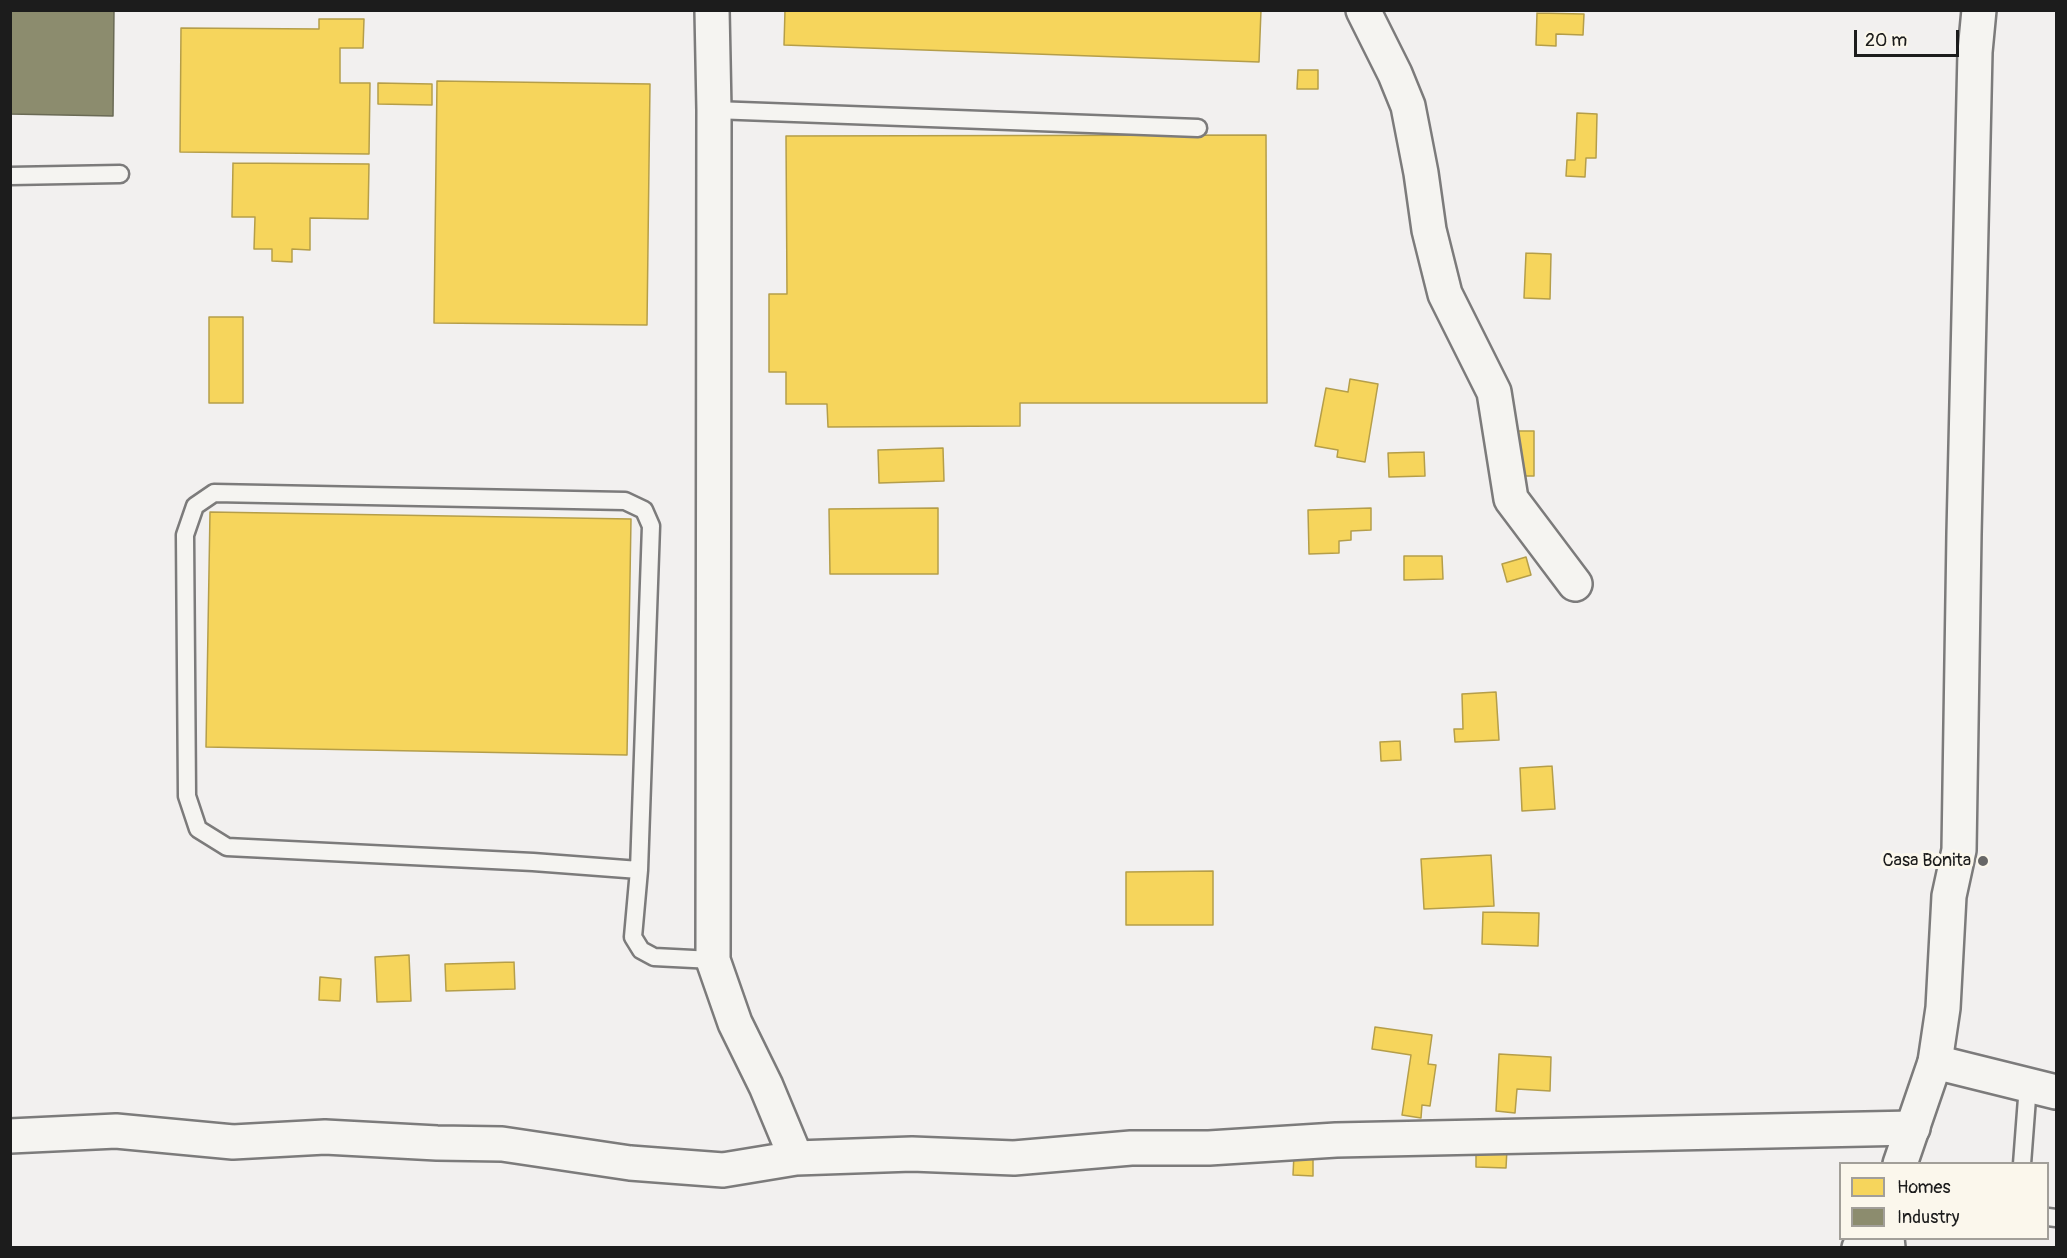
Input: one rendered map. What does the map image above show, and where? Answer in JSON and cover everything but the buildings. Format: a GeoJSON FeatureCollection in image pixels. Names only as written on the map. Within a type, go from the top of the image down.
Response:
{"type":"FeatureCollection","features":[{"type":"Feature","properties":{"kind":"street"},"geometry":{"type":"LineString","coordinates":[[712,10],[714,110],[713,960],[735,1023],[766,1086],[796,1158]]}},
{"type":"Feature","properties":{"kind":"street"},"geometry":{"type":"LineString","coordinates":[[1363,10],[1395,74],[1408,106],[1429,230],[1445,294],[1494,392],[1510,499],[1575,584]]}},
{"type":"Feature","properties":{"kind":"street"},"geometry":{"type":"LineString","coordinates":[[1901,1162],[1935,1062],[1943,1008],[1949,896],[1959,850],[1975,52],[1979,10]]}},
{"type":"Feature","properties":{"kind":"street"},"geometry":{"type":"LineString","coordinates":[[1935,1062],[2042,1088]]}},
{"type":"Feature","properties":{"kind":"street"},"geometry":{"type":"LineString","coordinates":[[10,1136],[116,1131],[233,1142],[325,1137],[502,1144],[630,1163],[723,1170],[796,1158],[912,1155],[1014,1158],[1131,1148],[1209,1148],[1335,1140],[1913,1128]]}},
{"type":"Feature","properties":{"kind":"lane"},"geometry":{"type":"LineString","coordinates":[[714,110],[1198,128]]}},
{"type":"Feature","properties":{"kind":"lane"},"geometry":{"type":"LineString","coordinates":[[10,176],[120,174]]}},
{"type":"Feature","properties":{"kind":"lane"},"geometry":{"type":"LineString","coordinates":[[639,870],[533,862],[227,847],[198,829],[187,796],[185,535],[195,506],[214,493],[625,501],[644,510],[651,526],[639,870],[633,937],[641,950],[654,957],[713,960]]}},
{"type":"Feature","properties":{"kind":"lane"},"geometry":{"type":"LineString","coordinates":[[2023,1162],[2042,1088]]}},
{"type":"Feature","properties":{"kind":"place","name":"Casa Bonita"},"geometry":{"type":"Point","coordinates":[1983,861]}}]}
